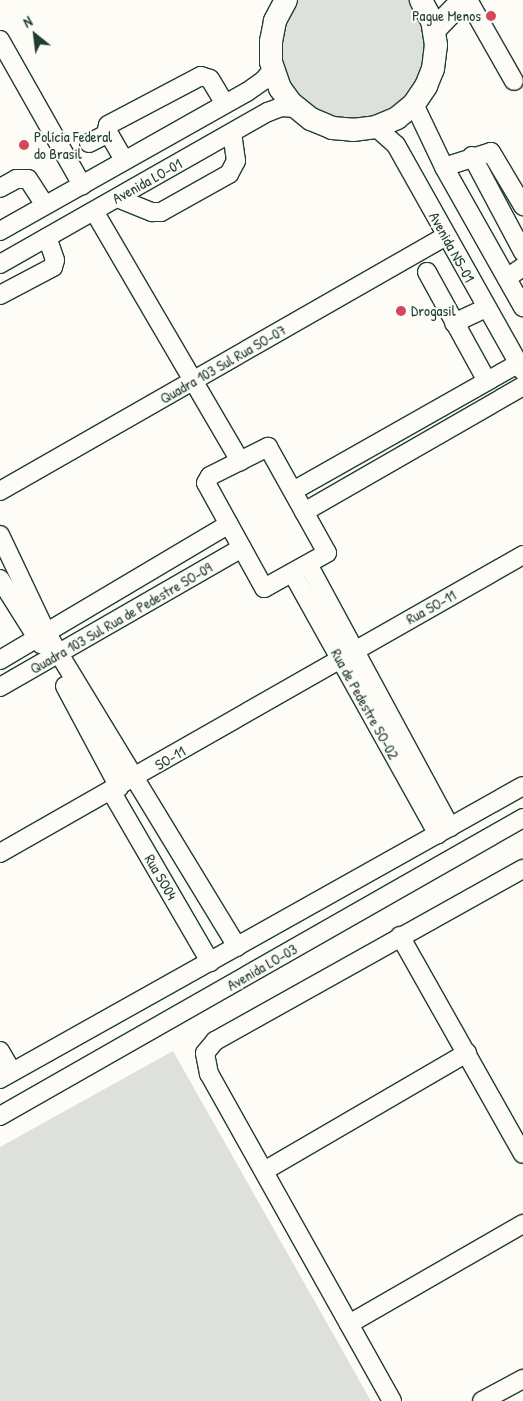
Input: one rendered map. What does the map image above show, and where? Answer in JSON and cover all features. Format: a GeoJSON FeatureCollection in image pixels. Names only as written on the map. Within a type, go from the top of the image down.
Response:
{"type":"FeatureCollection","features":[{"type":"Feature","properties":{"kind":"main road"},"geometry":{"type":"LineString","coordinates":[[286,0],[272,30],[273,68],[280,88],[296,108],[315,121],[332,128],[355,130],[376,127],[397,118],[414,104],[433,69],[436,48],[434,30],[421,0]]}},
{"type":"Feature","properties":{"kind":"main road"},"geometry":{"type":"LineString","coordinates":[[434,30],[463,0]]}},
{"type":"Feature","properties":{"kind":"street"},"geometry":{"type":"LineString","coordinates":[[468,0],[514,81]]}},
{"type":"Feature","properties":{"kind":"street"},"geometry":{"type":"LineString","coordinates":[[0,40],[77,187]]}},
{"type":"Feature","properties":{"kind":"street"},"geometry":{"type":"LineString","coordinates":[[0,64],[77,187]]}},
{"type":"Feature","properties":{"kind":"street","name":"Avenida LO-01"},"geometry":{"type":"LineString","coordinates":[[0,231],[225,104],[258,84],[273,68]]}},
{"type":"Feature","properties":{"kind":"street"},"geometry":{"type":"LineString","coordinates":[[124,160],[109,133],[108,125],[201,76],[210,79],[225,104]]}},
{"type":"Feature","properties":{"kind":"street"},"geometry":{"type":"LineString","coordinates":[[414,104],[444,167],[523,307]]}},
{"type":"Feature","properties":{"kind":"street","name":"Avenida LO-01"},"geometry":{"type":"LineString","coordinates":[[0,264],[273,110],[296,108]]}},
{"type":"Feature","properties":{"kind":"street","name":"Avenida NS-01"},"geometry":{"type":"LineString","coordinates":[[376,127],[396,145],[486,308],[521,367]]}},
{"type":"Feature","properties":{"kind":"street"},"geometry":{"type":"LineString","coordinates":[[89,143],[109,133]]}},
{"type":"Feature","properties":{"kind":"street"},"geometry":{"type":"LineString","coordinates":[[117,198],[152,212],[161,212],[230,174],[236,161],[232,133]]}},
{"type":"Feature","properties":{"kind":"street"},"geometry":{"type":"LineString","coordinates":[[444,167],[472,156],[488,152],[494,154],[523,206]]}},
{"type":"Feature","properties":{"kind":"street"},"geometry":{"type":"LineString","coordinates":[[472,156],[523,252]]}},
{"type":"Feature","properties":{"kind":"street"},"geometry":{"type":"LineString","coordinates":[[0,188],[16,179],[28,179],[45,205]]}},
{"type":"Feature","properties":{"kind":"street"},"geometry":{"type":"LineString","coordinates":[[89,214],[190,383],[234,463]]}},
{"type":"Feature","properties":{"kind":"street","name":"Quadra 103 Sul Rua SO-07"},"geometry":{"type":"LineString","coordinates":[[0,491],[446,236]]}},
{"type":"Feature","properties":{"kind":"street"},"geometry":{"type":"LineString","coordinates":[[0,295],[53,266],[55,260],[47,237]]}},
{"type":"Feature","properties":{"kind":"street"},"geometry":{"type":"LineString","coordinates":[[507,278],[523,267]]}},
{"type":"Feature","properties":{"kind":"street"},"geometry":{"type":"LineString","coordinates":[[427,272],[487,381]]}},
{"type":"Feature","properties":{"kind":"street"},"geometry":{"type":"LineString","coordinates":[[454,323],[486,308]]}},
{"type":"Feature","properties":{"kind":"street"},"geometry":{"type":"LineString","coordinates":[[293,491],[487,381],[521,367]]}},
{"type":"Feature","properties":{"kind":"street"},"geometry":{"type":"LineString","coordinates":[[304,512],[523,386]]}},
{"type":"Feature","properties":{"kind":"street"},"geometry":{"type":"LineString","coordinates":[[268,447],[293,491],[327,553],[309,566],[264,588],[206,485],[209,477],[268,447]]}},
{"type":"Feature","properties":{"kind":"street","name":"Quadra 103 Sul Rua de Pedestre SO-09"},"geometry":{"type":"LineString","coordinates":[[0,660],[229,524]]}},
{"type":"Feature","properties":{"kind":"street"},"geometry":{"type":"LineString","coordinates":[[0,535],[43,636],[121,786],[237,947]]}},
{"type":"Feature","properties":{"kind":"street","name":"Quadra 103 Sul Rua de Pedestre SO-09"},"geometry":{"type":"LineString","coordinates":[[0,687],[242,548]]}},
{"type":"Feature","properties":{"kind":"street","name":"Rua SO-11"},"geometry":{"type":"LineString","coordinates":[[346,655],[523,555]]}},
{"type":"Feature","properties":{"kind":"street","name":"Rua de Pedestre SO-02"},"geometry":{"type":"LineString","coordinates":[[309,566],[346,655]]}},
{"type":"Feature","properties":{"kind":"street","name":"Rua de Pedestre SO-02"},"geometry":{"type":"LineString","coordinates":[[293,574],[346,655],[444,830]]}},
{"type":"Feature","properties":{"kind":"street"},"geometry":{"type":"LineString","coordinates":[[0,579],[43,636]]}},
{"type":"Feature","properties":{"kind":"street","name":"SO-11"},"geometry":{"type":"LineString","coordinates":[[0,853],[121,786],[346,655]]}},
{"type":"Feature","properties":{"kind":"street","name":"Rua SO04"},"geometry":{"type":"LineString","coordinates":[[121,786],[210,962]]}},
{"type":"Feature","properties":{"kind":"street","name":"Avenida LO-03"},"geometry":{"type":"LineString","coordinates":[[6,1076],[523,786]]}},
{"type":"Feature","properties":{"kind":"street","name":"Avenida LO-03"},"geometry":{"type":"LineString","coordinates":[[0,1116],[523,818]]}},
{"type":"Feature","properties":{"kind":"street"},"geometry":{"type":"LineString","coordinates":[[392,1401],[209,1074],[205,1053],[215,1041],[523,869]]}},
{"type":"Feature","properties":{"kind":"street"},"geometry":{"type":"LineString","coordinates":[[400,936],[523,1154]]}},
{"type":"Feature","properties":{"kind":"street"},"geometry":{"type":"LineString","coordinates":[[0,1050],[6,1076]]}},
{"type":"Feature","properties":{"kind":"street"},"geometry":{"type":"LineString","coordinates":[[264,1171],[467,1054]]}},
{"type":"Feature","properties":{"kind":"street"},"geometry":{"type":"LineString","coordinates":[[349,1324],[523,1224]]}},
{"type":"Feature","properties":{"kind":"street"},"geometry":{"type":"LineString","coordinates":[[482,1401],[523,1379]]}},
{"type":"Feature","properties":{"kind":"shaded area"},"geometry":{"type":"Polygon","coordinates":[[[297,0],[411,0],[426,30],[426,65],[403,102],[369,120],[329,118],[298,97],[282,70],[281,30],[297,0]]]}},
{"type":"Feature","properties":{"kind":"shaded area"},"geometry":{"type":"Polygon","coordinates":[[[173,1051],[371,1401],[0,1401],[0,1147],[173,1051]]]}},
{"type":"Feature","properties":{"kind":"place","name":"Pague Menos"},"geometry":{"type":"Point","coordinates":[491,16]}},
{"type":"Feature","properties":{"kind":"place","name":"Polícia Federal do Brasil"},"geometry":{"type":"Point","coordinates":[24,145]}},
{"type":"Feature","properties":{"kind":"place","name":"Drogasil"},"geometry":{"type":"Point","coordinates":[401,311]}}]}
